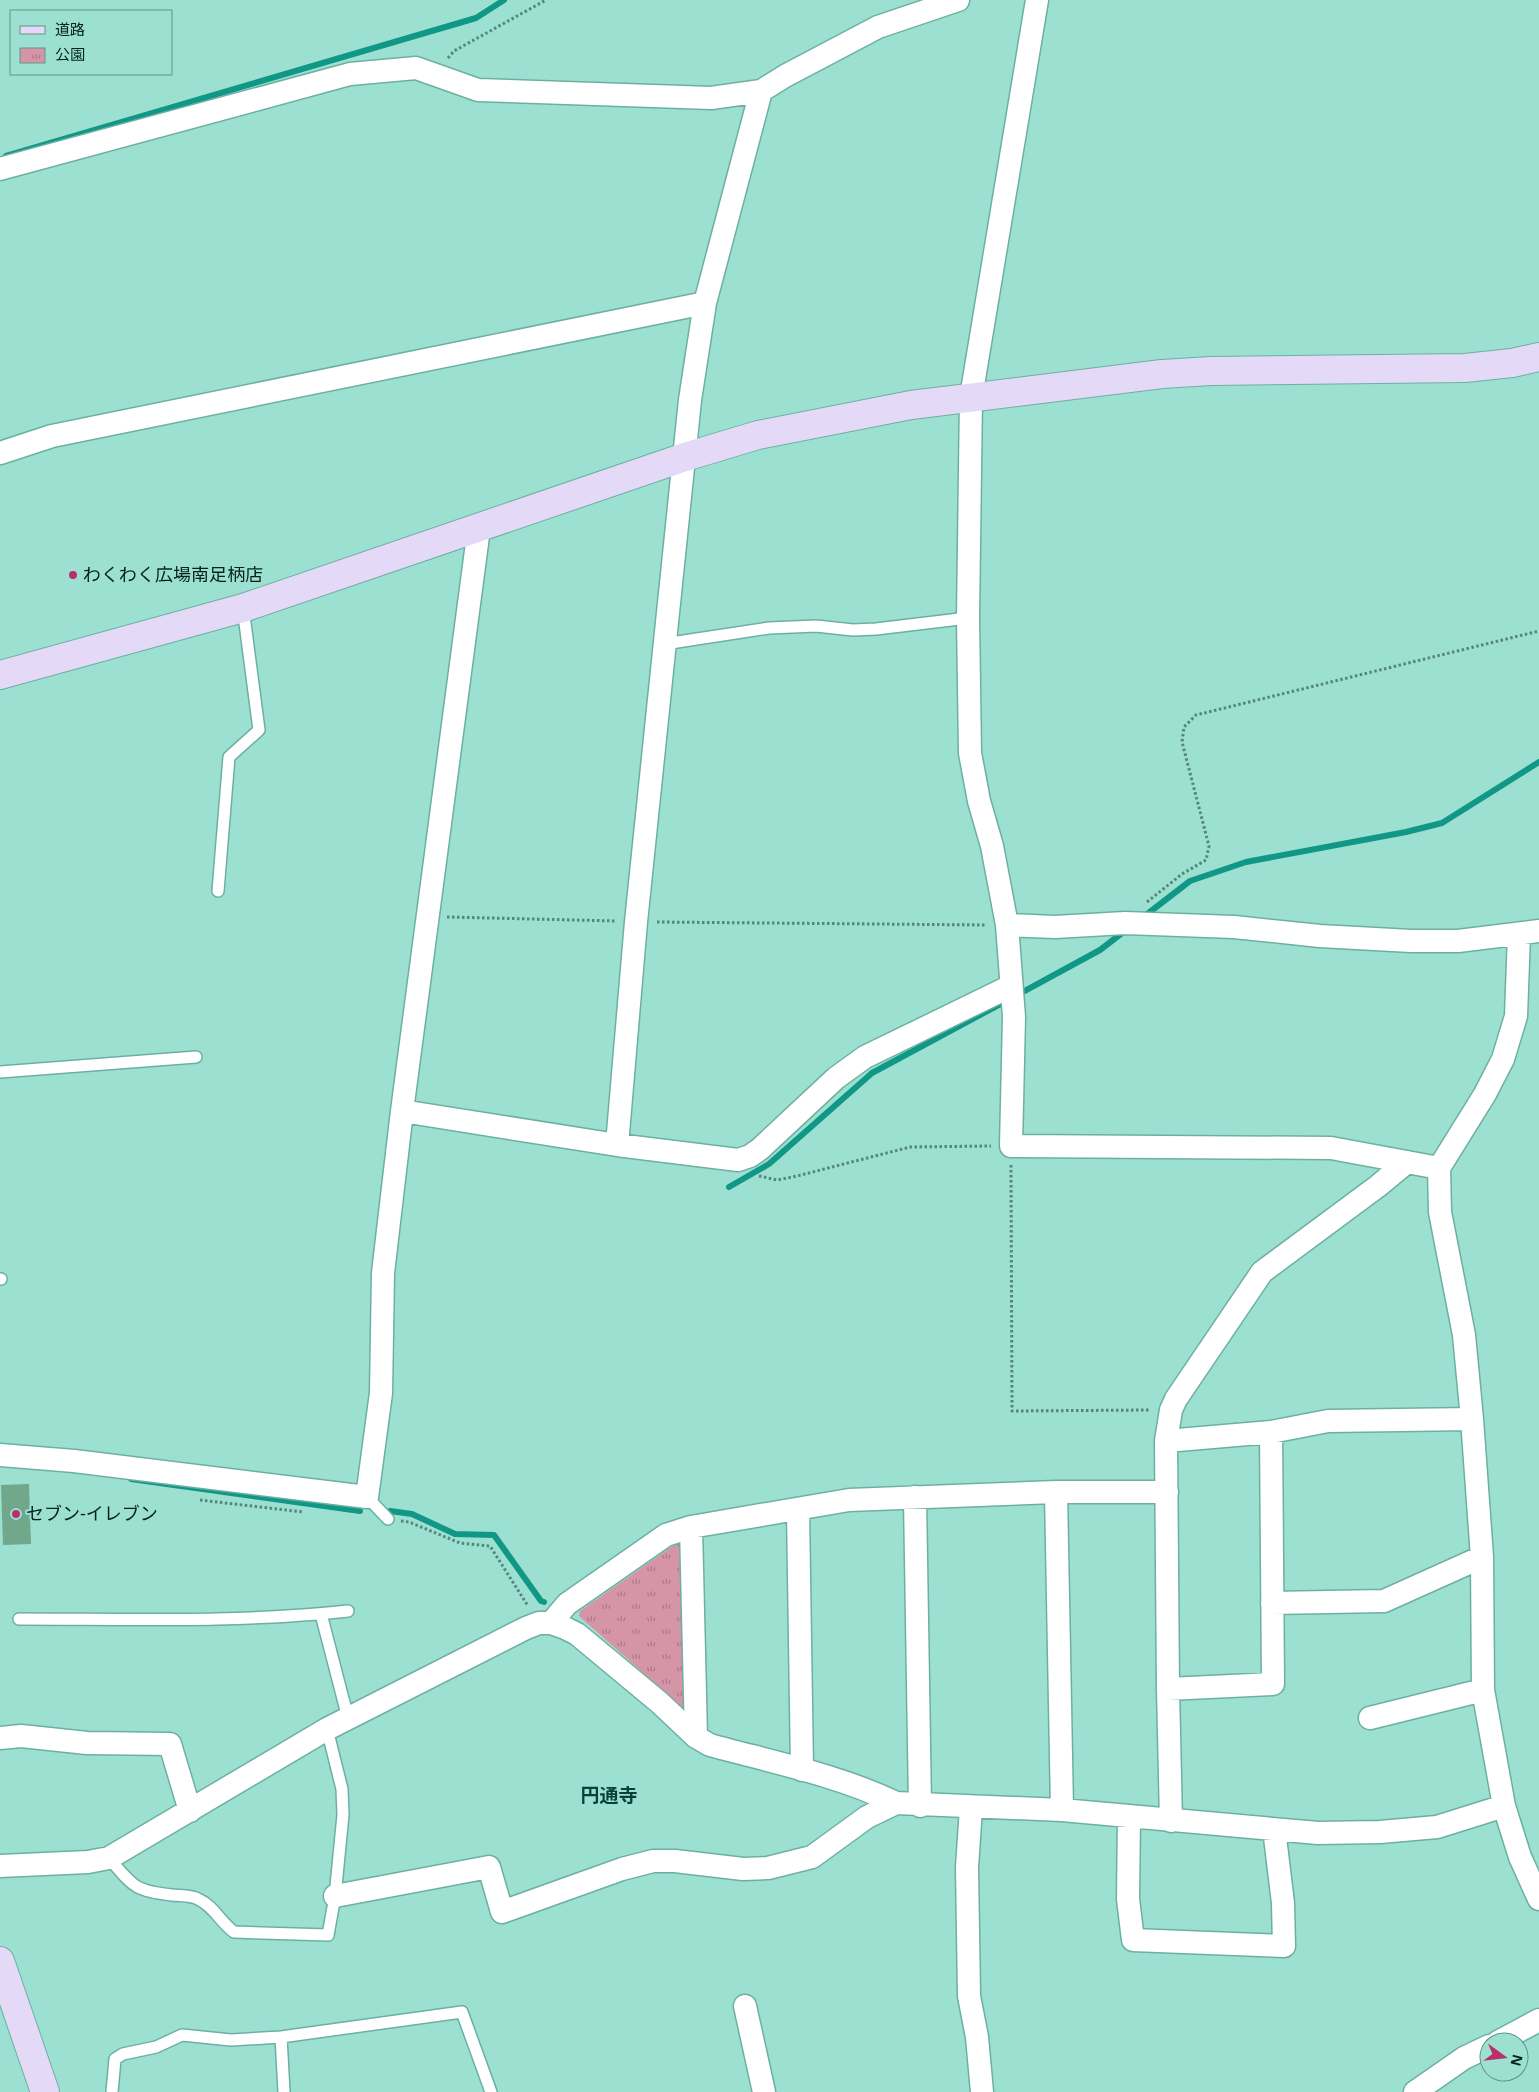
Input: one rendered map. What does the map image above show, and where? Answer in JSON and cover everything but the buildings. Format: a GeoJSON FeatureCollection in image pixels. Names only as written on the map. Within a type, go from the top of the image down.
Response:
{"type":"FeatureCollection","features":[{"type":"Feature","properties":{"kind":"street"},"geometry":{"type":"LineString","coordinates":[[0,169],[66,153],[350,74],[416,68],[478,90],[710,98],[761,91],[785,76],[878,27],[958,0]]}},
{"type":"Feature","properties":{"kind":"street"},"geometry":{"type":"LineString","coordinates":[[1037,0],[971,398],[968,618],[970,753],[992,846],[1007,925],[1014,1017],[1011,1146],[1331,1148],[1439,1168]]}},
{"type":"Feature","properties":{"kind":"street"},"geometry":{"type":"LineString","coordinates":[[617,1146],[636,922],[690,400],[705,303],[761,91]]}},
{"type":"Feature","properties":{"kind":"street"},"geometry":{"type":"LineString","coordinates":[[0,454],[52,436],[705,303]]}},
{"type":"Feature","properties":{"kind":"street"},"geometry":{"type":"LineString","coordinates":[[0,675],[243,608],[685,457],[758,435],[819,422],[911,405],[1162,374],[1211,371],[1465,368],[1512,363],[1539,357]]}},
{"type":"Feature","properties":{"kind":"street"},"geometry":{"type":"LineString","coordinates":[[0,1455],[74,1461],[367,1497],[381,1393],[383,1273],[402,1111],[479,528]]}},
{"type":"Feature","properties":{"kind":"street"},"geometry":{"type":"LineString","coordinates":[[1007,925],[1055,926],[1125,923],[1234,927],[1320,936],[1410,941],[1458,941],[1529,932],[1516,1016],[1503,1059],[1439,1168],[1440,1212],[1464,1335],[1472,1419],[1482,1557],[1483,1690],[1504,1806],[1520,1858],[1539,1899]]}},
{"type":"Feature","properties":{"kind":"street"},"geometry":{"type":"LineString","coordinates":[[402,1111],[617,1146],[738,1160],[755,1152],[836,1078],[865,1057],[1012,986]]}},
{"type":"Feature","properties":{"kind":"street"},"geometry":{"type":"LineString","coordinates":[[1171,1820],[1166,1441],[1171,1410],[1176,1399],[1262,1272],[1378,1186],[1407,1162]]}},
{"type":"Feature","properties":{"kind":"street"},"geometry":{"type":"LineString","coordinates":[[1166,1441],[1271,1432],[1328,1421],[1472,1419]]}},
{"type":"Feature","properties":{"kind":"street"},"geometry":{"type":"LineString","coordinates":[[1168,1689],[1273,1684],[1271,1432]]}},
{"type":"Feature","properties":{"kind":"street"},"geometry":{"type":"LineString","coordinates":[[0,1866],[88,1862],[108,1858],[326,1729],[526,1628],[545,1623],[567,1604],[666,1535],[691,1527],[849,1500],[1056,1492],[1167,1492]]}},
{"type":"Feature","properties":{"kind":"street"},"geometry":{"type":"LineString","coordinates":[[1056,1492],[1062,1810]]}},
{"type":"Feature","properties":{"kind":"street"},"geometry":{"type":"LineString","coordinates":[[915,1496],[920,1806]]}},
{"type":"Feature","properties":{"kind":"street"},"geometry":{"type":"LineString","coordinates":[[798,1510],[802,1770]]}},
{"type":"Feature","properties":{"kind":"street"},"geometry":{"type":"LineString","coordinates":[[691,1527],[696,1737]]}},
{"type":"Feature","properties":{"kind":"street"},"geometry":{"type":"LineString","coordinates":[[1272,1603],[1384,1601],[1482,1557]]}},
{"type":"Feature","properties":{"kind":"street"},"geometry":{"type":"LineString","coordinates":[[545,1623],[565,1628],[577,1634],[660,1703],[696,1737],[710,1745],[802,1770],[874,1793],[896,1803],[920,1806],[1062,1810],[1318,1832],[1371,1832],[1438,1827],[1504,1806]]}},
{"type":"Feature","properties":{"kind":"street"},"geometry":{"type":"LineString","coordinates":[[1370,1718],[1483,1690]]}},
{"type":"Feature","properties":{"kind":"street"},"geometry":{"type":"LineString","coordinates":[[0,1738],[21,1736],[88,1743],[170,1744],[190,1811]]}},
{"type":"Feature","properties":{"kind":"street"},"geometry":{"type":"LineString","coordinates":[[335,1896],[489,1867],[502,1912],[622,1869],[653,1861],[675,1861],[743,1869],[768,1868],[812,1856],[867,1817],[896,1803]]}},
{"type":"Feature","properties":{"kind":"street"},"geometry":{"type":"LineString","coordinates":[[971,1808],[967,1867],[969,1996],[977,2037],[982,2092]]}},
{"type":"Feature","properties":{"kind":"street"},"geometry":{"type":"LineString","coordinates":[[1129,1817],[1128,1899],[1133,1940],[1284,1946],[1283,1904],[1274,1829]]}},
{"type":"Feature","properties":{"kind":"street"},"geometry":{"type":"LineString","coordinates":[[0,1961],[45,2092]]}},
{"type":"Feature","properties":{"kind":"street"},"geometry":{"type":"LineString","coordinates":[[745,2006],[764,2092]]}},
{"type":"Feature","properties":{"kind":"street"},"geometry":{"type":"LineString","coordinates":[[1517,2032],[1539,2020]]}},
{"type":"Feature","properties":{"kind":"street"},"geometry":{"type":"LineString","coordinates":[[1414,2092],[1464,2058],[1479,2051]]}},
{"type":"Feature","properties":{"kind":"lane"},"geometry":{"type":"LineString","coordinates":[[218,891],[229,757],[259,730],[243,608]]}},
{"type":"Feature","properties":{"kind":"lane"},"geometry":{"type":"LineString","coordinates":[[664,644],[769,628],[816,626],[853,630],[876,630],[968,618]]}},
{"type":"Feature","properties":{"kind":"lane"},"geometry":{"type":"LineString","coordinates":[[0,1072],[196,1057]]}},
{"type":"Feature","properties":{"kind":"lane"},"geometry":{"type":"LineString","coordinates":[[367,1497],[388,1519]]}},
{"type":"Feature","properties":{"kind":"lane"},"geometry":{"type":"LineString","coordinates":[[19,1619],[212,1620],[348,1611]]}},
{"type":"Feature","properties":{"kind":"lane"},"geometry":{"type":"LineString","coordinates":[[321,1614],[348,1718]]}},
{"type":"Feature","properties":{"kind":"lane"},"geometry":{"type":"LineString","coordinates":[[108,1858],[131,1885],[149,1892],[195,1897],[208,1903],[224,1925],[234,1932],[328,1935],[335,1896],[343,1815],[342,1789],[326,1729]]}},
{"type":"Feature","properties":{"kind":"lane"},"geometry":{"type":"LineString","coordinates":[[112,2092],[115,2059],[123,2054],[156,2047],[182,2035],[231,2040],[281,2037],[462,2012],[491,2092]]}},
{"type":"Feature","properties":{"kind":"lane"},"geometry":{"type":"LineString","coordinates":[[281,2037],[284,2092]]}},
{"type":"Feature","properties":{"kind":"path"},"geometry":{"type":"LineString","coordinates":[[434,74],[454,50],[546,0]]}},
{"type":"Feature","properties":{"kind":"path"},"geometry":{"type":"LineString","coordinates":[[1125,923],[1148,901],[1182,874],[1206,860],[1209,846],[1182,742],[1184,727],[1196,715],[1539,632]]}},
{"type":"Feature","properties":{"kind":"path"},"geometry":{"type":"LineString","coordinates":[[427,917],[636,922],[1007,925]]}},
{"type":"Feature","properties":{"kind":"path"},"geometry":{"type":"LineString","coordinates":[[738,1160],[759,1176],[777,1180],[910,1146],[1011,1146],[1012,1410],[1171,1410]]}},
{"type":"Feature","properties":{"kind":"path"},"geometry":{"type":"LineString","coordinates":[[388,1519],[409,1522],[460,1543],[490,1546],[545,1623]]}},
{"type":"Feature","properties":{"kind":"green space"},"geometry":{"type":"Polygon","coordinates":[[[687,1544],[685,1710],[579,1616],[580,1611],[674,1545],[687,1544]]]}},
{"type":"Feature","properties":{"kind":"waterway"},"geometry":{"type":"LineString","coordinates":[[6,156],[476,18],[504,0]]}},
{"type":"Feature","properties":{"kind":"waterway"},"geometry":{"type":"LineString","coordinates":[[1142,918],[1190,881],[1246,862],[1406,832],[1442,823],[1539,762]]}},
{"type":"Feature","properties":{"kind":"waterway"},"geometry":{"type":"LineString","coordinates":[[1017,995],[1100,950],[1126,930]]}},
{"type":"Feature","properties":{"kind":"waterway"},"geometry":{"type":"LineString","coordinates":[[729,1187],[769,1164],[872,1073],[1006,1001]]}},
{"type":"Feature","properties":{"kind":"waterway"},"geometry":{"type":"LineString","coordinates":[[131,1479],[360,1511]]}},
{"type":"Feature","properties":{"kind":"waterway"},"geometry":{"type":"LineString","coordinates":[[390,1511],[412,1514],[455,1534],[494,1535],[541,1601],[544,1602]]}},
{"type":"Feature","properties":{"kind":"place","name":"わくわく広場南足柄店"},"geometry":{"type":"Point","coordinates":[73,575]}},
{"type":"Feature","properties":{"kind":"place","name":"セブン-イレブン"},"geometry":{"type":"Point","coordinates":[16,1514]}},
{"type":"Feature","properties":{"kind":"district","name":"円通寺"},"geometry":{"type":"Point","coordinates":[609,1795]}}]}
